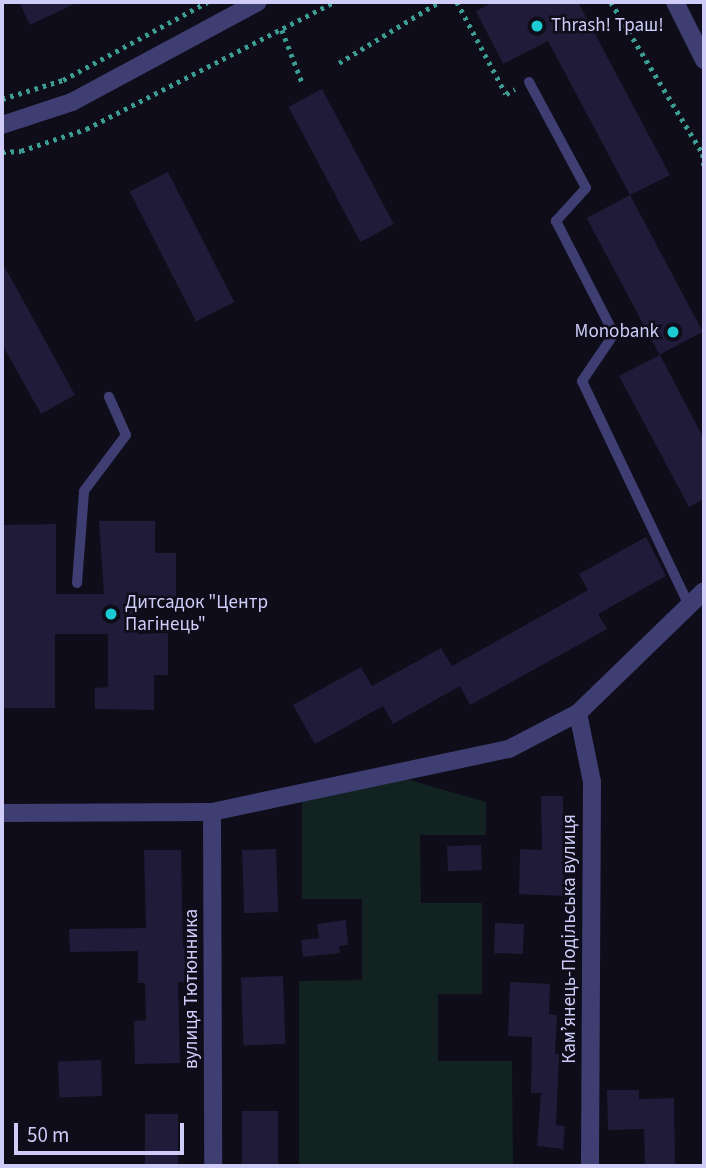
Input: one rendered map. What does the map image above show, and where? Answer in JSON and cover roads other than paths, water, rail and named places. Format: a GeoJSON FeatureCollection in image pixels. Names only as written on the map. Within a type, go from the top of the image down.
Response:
{"type":"FeatureCollection","features":[{"type":"Feature","properties":{"kind":"street"},"geometry":{"type":"LineString","coordinates":[[2,125],[72,102],[258,2]]}},
{"type":"Feature","properties":{"kind":"street"},"geometry":{"type":"LineString","coordinates":[[676,2],[704,60]]}},
{"type":"Feature","properties":{"kind":"street"},"geometry":{"type":"LineString","coordinates":[[2,813],[212,812],[509,749],[578,713],[688,603],[704,591]]}},
{"type":"Feature","properties":{"kind":"street","name":"Камʼянець-Подільська вулиця"},"geometry":{"type":"LineString","coordinates":[[578,713],[592,782],[590,1166]]}},
{"type":"Feature","properties":{"kind":"street","name":"вулиця Тютюнника"},"geometry":{"type":"LineString","coordinates":[[212,812],[213,1166]]}},
{"type":"Feature","properties":{"kind":"lane"},"geometry":{"type":"LineString","coordinates":[[528,82],[586,188],[556,221],[614,334],[582,381],[688,603]]}},
{"type":"Feature","properties":{"kind":"lane"},"geometry":{"type":"LineString","coordinates":[[77,583],[84,491],[126,435],[109,397]]}},
{"type":"Feature","properties":{"kind":"place","name":"Thrash! Траш!"},"geometry":{"type":"Point","coordinates":[537,26]}},
{"type":"Feature","properties":{"kind":"place","name":"Monobank"},"geometry":{"type":"Point","coordinates":[673,332]}},
{"type":"Feature","properties":{"kind":"place","name":"Дитсадок \"Центр Пагінець\""},"geometry":{"type":"Point","coordinates":[111,614]}}]}
